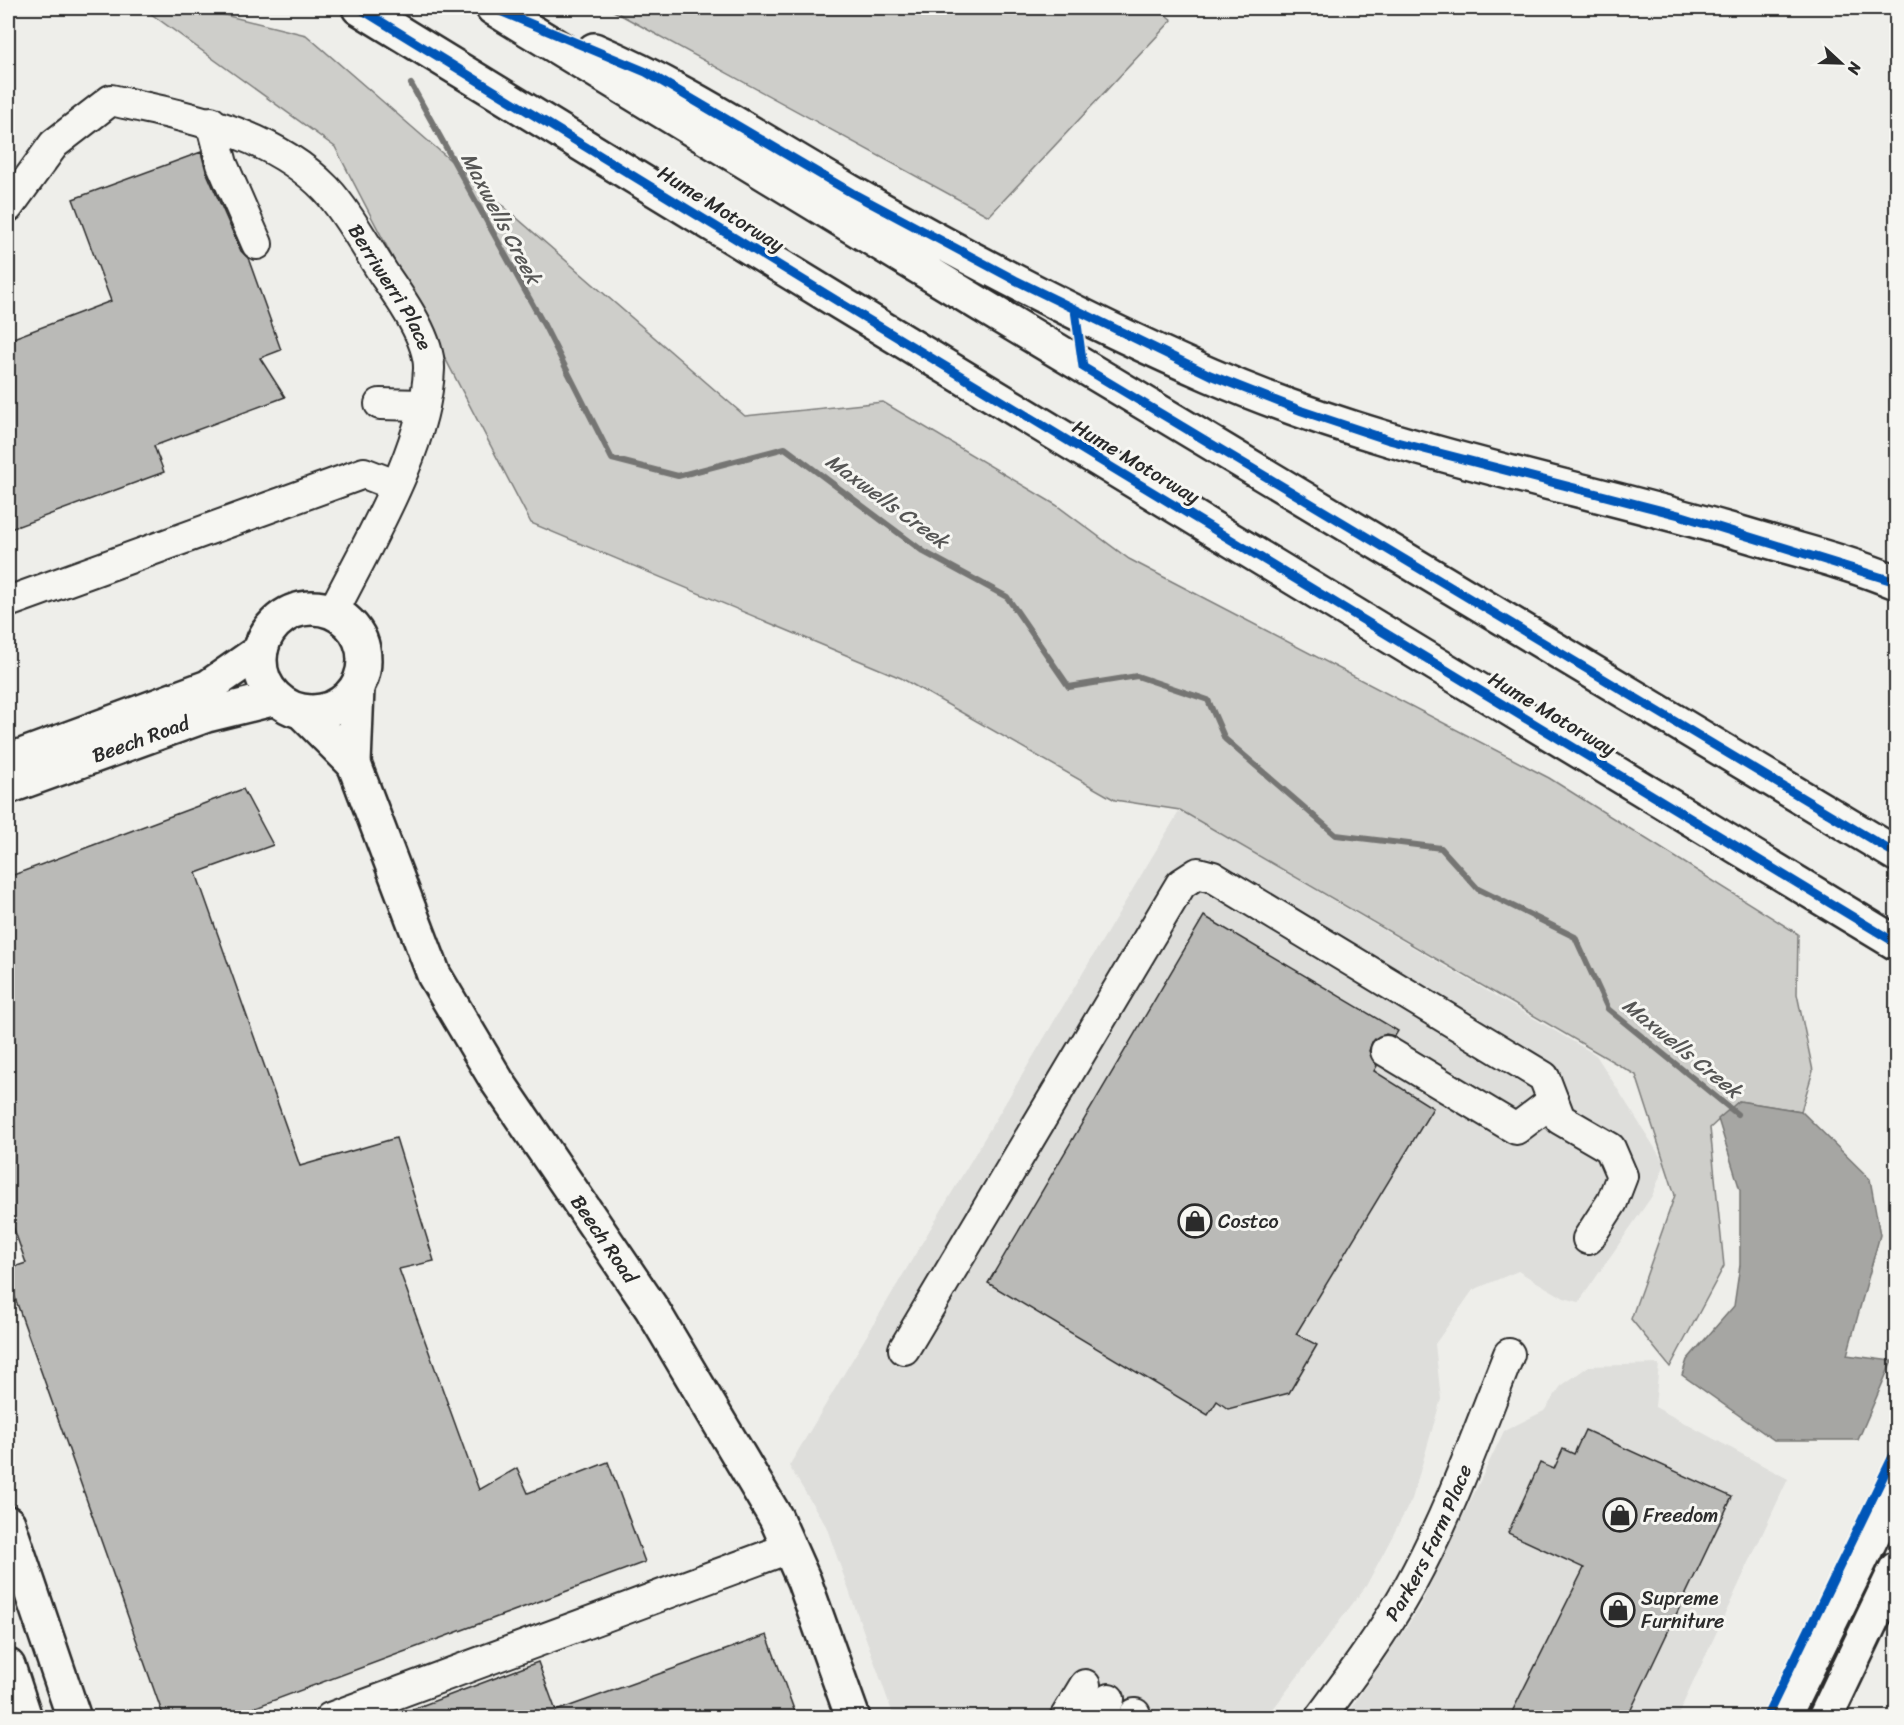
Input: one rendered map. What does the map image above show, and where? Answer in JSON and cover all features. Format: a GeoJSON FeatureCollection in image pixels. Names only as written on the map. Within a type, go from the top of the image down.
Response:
{"type":"FeatureCollection","features":[{"type":"Feature","properties":{"kind":"main road","name":"Hume Motorway"},"geometry":{"type":"LineString","coordinates":[[359,8],[890,334],[1896,943]]}},
{"type":"Feature","properties":{"kind":"main road"},"geometry":{"type":"LineString","coordinates":[[493,8],[646,72],[852,193],[1015,280],[1210,375],[1302,411],[1389,440],[1679,515],[1896,582]]}},
{"type":"Feature","properties":{"kind":"main road"},"geometry":{"type":"LineString","coordinates":[[493,8],[983,306],[1896,855]]}},
{"type":"Feature","properties":{"kind":"main road"},"geometry":{"type":"LineString","coordinates":[[318,608],[333,612],[348,622],[361,645],[363,671],[357,688],[346,700],[333,708],[318,712],[289,705],[266,684],[261,667],[261,650],[276,623],[288,614],[303,609],[318,608]]}},
{"type":"Feature","properties":{"kind":"main road","name":"Beech Road"},"geometry":{"type":"LineString","coordinates":[[8,761],[208,687],[261,650]]}},
{"type":"Feature","properties":{"kind":"main road","name":"Beech Road"},"geometry":{"type":"LineString","coordinates":[[357,688],[354,764],[434,975],[497,1081],[652,1309],[776,1518],[853,1718]]}},
{"type":"Feature","properties":{"kind":"main road","name":"Beech Road"},"geometry":{"type":"LineString","coordinates":[[8,787],[207,715],[289,705],[354,764]]}},
{"type":"Feature","properties":{"kind":"main road"},"geometry":{"type":"LineString","coordinates":[[1782,1718],[1896,1488]]}},
{"type":"Feature","properties":{"kind":"main road"},"geometry":{"type":"LineString","coordinates":[[8,1523],[74,1718]]}},
{"type":"Feature","properties":{"kind":"main road"},"geometry":{"type":"LineString","coordinates":[[1825,1718],[1896,1569]]}},
{"type":"Feature","properties":{"kind":"main road"},"geometry":{"type":"LineString","coordinates":[[8,1666],[25,1718]]}},
{"type":"Feature","properties":{"kind":"street","name":"Berriwerri Place"},"geometry":{"type":"LineString","coordinates":[[8,207],[54,144],[111,100],[212,122],[292,160],[327,190],[415,320],[429,366],[424,405],[409,457],[333,612]]}},
{"type":"Feature","properties":{"kind":"street"},"geometry":{"type":"LineString","coordinates":[[212,122],[222,164],[256,244]]}},
{"type":"Feature","properties":{"kind":"street"},"geometry":{"type":"LineString","coordinates":[[380,404],[424,405]]}},
{"type":"Feature","properties":{"kind":"street"},"geometry":{"type":"LineString","coordinates":[[8,602],[364,473],[395,485]]}},
{"type":"Feature","properties":{"kind":"street"},"geometry":{"type":"LineString","coordinates":[[904,1349],[1180,884],[1198,873],[1213,877],[1544,1077],[1560,1119],[1610,1148],[1622,1176],[1612,1202],[1588,1239]]}},
{"type":"Feature","properties":{"kind":"street"},"geometry":{"type":"LineString","coordinates":[[1386,1051],[1516,1129],[1553,1101]]}},
{"type":"Feature","properties":{"kind":"street","name":"Parkers Farm Place"},"geometry":{"type":"LineString","coordinates":[[1320,1718],[1365,1656],[1409,1585],[1439,1527],[1509,1354]]}},
{"type":"Feature","properties":{"kind":"street"},"geometry":{"type":"LineString","coordinates":[[330,1718],[789,1548]]}},
{"type":"Feature","properties":{"kind":"street"},"geometry":{"type":"LineString","coordinates":[[1065,1718],[1109,1708]]}},
{"type":"Feature","properties":{"kind":"shaded area"},"geometry":{"type":"Polygon","coordinates":[[[143,8],[196,8],[306,35],[745,416],[883,402],[1056,505],[1129,559],[1549,778],[1798,934],[1797,994],[1813,1071],[1801,1111],[1739,1101],[1710,1128],[1724,1266],[1670,1367],[1631,1319],[1675,1195],[1636,1075],[1180,810],[1115,800],[901,678],[531,523],[335,147],[143,8]]]}},
{"type":"Feature","properties":{"kind":"shaded area"},"geometry":{"type":"Polygon","coordinates":[[[608,8],[1157,8],[1172,20],[989,216],[608,8]]]}},
{"type":"Feature","properties":{"kind":"shaded area"},"geometry":{"type":"Polygon","coordinates":[[[1180,810],[1596,1055],[1665,1164],[1652,1196],[1579,1302],[1564,1298],[1518,1271],[1473,1290],[1435,1344],[1441,1399],[1412,1499],[1366,1586],[1267,1717],[894,1717],[826,1526],[789,1466],[1180,810]]]}},
{"type":"Feature","properties":{"kind":"shaded area"},"geometry":{"type":"Polygon","coordinates":[[[1739,1101],[1801,1111],[1870,1179],[1880,1235],[1847,1355],[1892,1361],[1858,1440],[1774,1440],[1682,1375],[1687,1360],[1734,1306],[1740,1265],[1740,1190],[1718,1119],[1739,1101]]]}},
{"type":"Feature","properties":{"kind":"shaded area"},"geometry":{"type":"Polygon","coordinates":[[[1659,1364],[1655,1407],[1788,1479],[1677,1717],[1344,1718],[1418,1610],[1504,1431],[1544,1411],[1561,1386],[1589,1366],[1659,1364]]]}},
{"type":"Feature","properties":{"kind":"building"},"geometry":{"type":"Polygon","coordinates":[[[201,152],[206,171],[241,251],[248,258],[281,350],[260,358],[285,397],[154,446],[164,472],[8,530],[8,340],[111,301],[73,199],[201,152]]]}},
{"type":"Feature","properties":{"kind":"building"},"geometry":{"type":"Polygon","coordinates":[[[243,789],[273,845],[196,873],[300,1166],[396,1138],[434,1261],[399,1269],[479,1490],[517,1468],[528,1493],[608,1462],[645,1562],[226,1718],[164,1718],[8,1278],[8,1269],[26,1263],[8,1212],[8,877],[243,789]]]}},
{"type":"Feature","properties":{"kind":"building","name":"Costco"},"geometry":{"type":"Polygon","coordinates":[[[1204,916],[1398,1031],[1395,1036],[1386,1034],[1372,1042],[1369,1051],[1377,1066],[1374,1071],[1433,1108],[1296,1334],[1317,1345],[1289,1393],[1228,1409],[1217,1401],[1208,1415],[988,1283],[1204,916]]]}},
{"type":"Feature","properties":{"kind":"building","name":"Freedom"},"geometry":{"type":"Polygon","coordinates":[[[1585,1430],[1732,1497],[1627,1718],[1509,1718],[1584,1568],[1508,1533],[1540,1463],[1554,1469],[1563,1449],[1574,1454],[1585,1430]]]}},
{"type":"Feature","properties":{"kind":"building"},"geometry":{"type":"Polygon","coordinates":[[[767,1635],[797,1718],[389,1718],[538,1662],[556,1711],[767,1635]]]}},
{"type":"Feature","properties":{"kind":"waterway","name":"Maxwells Creek"},"geometry":{"type":"LineString","coordinates":[[411,84],[544,325],[612,459],[678,476],[785,448],[924,552],[1007,597],[1069,687],[1137,676],[1208,700],[1225,739],[1336,835],[1441,848],[1478,889],[1575,937],[1608,1009],[1737,1114]]}},
{"type":"Feature","properties":{"kind":"cycle path"},"geometry":{"type":"LineString","coordinates":[[359,8],[1896,943]]}},
{"type":"Feature","properties":{"kind":"cycle path"},"geometry":{"type":"LineString","coordinates":[[493,8],[646,72],[852,193],[1015,280],[1210,375],[1302,411],[1389,440],[1679,515],[1896,582]]}},
{"type":"Feature","properties":{"kind":"cycle path"},"geometry":{"type":"LineString","coordinates":[[1075,310],[1083,367],[1896,854]]}},
{"type":"Feature","properties":{"kind":"cycle path"},"geometry":{"type":"LineString","coordinates":[[1766,1718],[1896,1450]]}},
{"type":"Feature","properties":{"kind":"place","name":"Costco"},"geometry":{"type":"Point","coordinates":[1195,1221]}},
{"type":"Feature","properties":{"kind":"place","name":"Freedom"},"geometry":{"type":"Point","coordinates":[1620,1515]}},
{"type":"Feature","properties":{"kind":"place","name":"Supreme Furniture"},"geometry":{"type":"Point","coordinates":[1618,1610]}}]}
